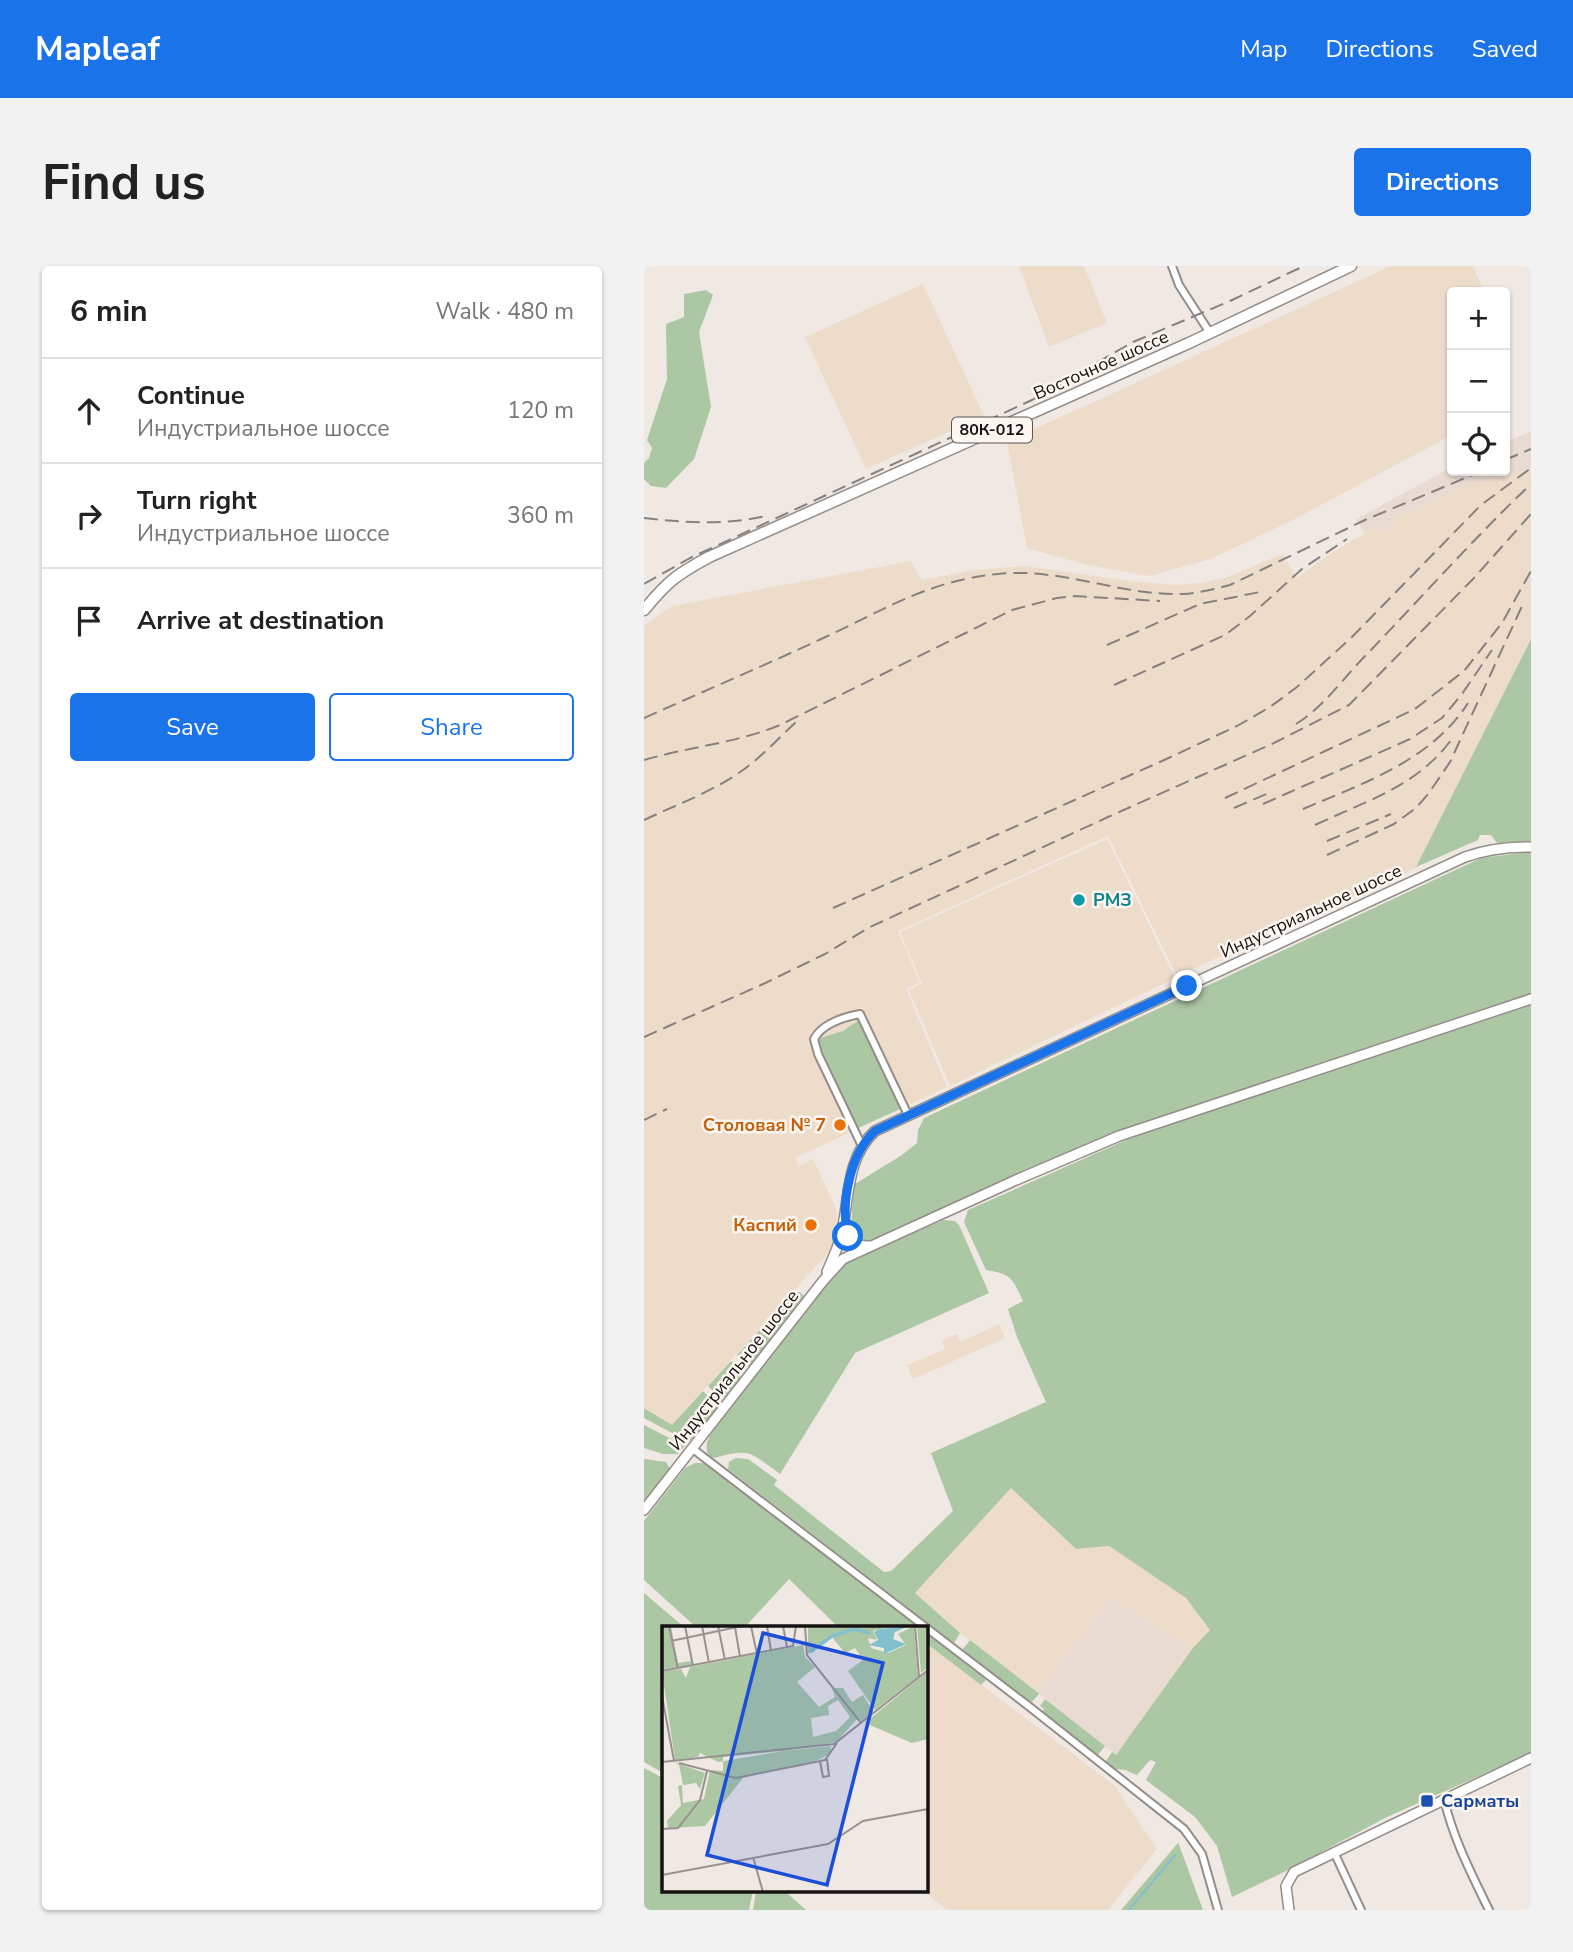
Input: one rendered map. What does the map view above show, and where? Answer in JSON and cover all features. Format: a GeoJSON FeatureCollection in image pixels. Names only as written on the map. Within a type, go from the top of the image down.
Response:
{"type":"FeatureCollection","features":[{"type":"Feature","properties":{"kind":"main road","name":"Восточное шоссе"},"geometry":{"type":"LineString","coordinates":[[644,610],[671,579],[709,557],[1210,333],[1351,266]]}},
{"type":"Feature","properties":{"kind":"main road","name":"Индустриальное шоссе"},"geometry":{"type":"LineString","coordinates":[[823,1281],[841,1238],[852,1168],[862,1146],[875,1131],[1465,857],[1509,847],[1531,847]]}},
{"type":"Feature","properties":{"kind":"main road","name":"Индустриальное шоссе"},"geometry":{"type":"LineString","coordinates":[[644,1510],[843,1259],[1119,1136],[1531,999]]}},
{"type":"Feature","properties":{"kind":"main road"},"geometry":{"type":"LineString","coordinates":[[846,1207],[846,1228],[852,1242],[858,1246],[875,1245]]}},
{"type":"Feature","properties":{"kind":"main road"},"geometry":{"type":"LineString","coordinates":[[1289,1910],[1286,1886],[1294,1872],[1531,1758]]}},
{"type":"Feature","properties":{"kind":"street"},"geometry":{"type":"LineString","coordinates":[[1172,266],[1179,285],[1210,333]]}},
{"type":"Feature","properties":{"kind":"street"},"geometry":{"type":"LineString","coordinates":[[862,1146],[818,1054],[814,1038],[819,1030],[860,1014],[908,1115]]}},
{"type":"Feature","properties":{"kind":"street"},"geometry":{"type":"LineString","coordinates":[[693,1449],[924,1626]]}},
{"type":"Feature","properties":{"kind":"street"},"geometry":{"type":"LineString","coordinates":[[928,1629],[1184,1829],[1202,1854],[1218,1910]]}},
{"type":"Feature","properties":{"kind":"street"},"geometry":{"type":"LineString","coordinates":[[1444,1798],[1449,1822],[1459,1848],[1489,1910]]}},
{"type":"Feature","properties":{"kind":"street"},"geometry":{"type":"LineString","coordinates":[[1334,1852],[1361,1910]]}},
{"type":"Feature","properties":{"kind":"shaded area"},"geometry":{"type":"Polygon","coordinates":[[[1019,266],[1084,266],[1107,323],[1049,347],[1019,266]]]}},
{"type":"Feature","properties":{"kind":"shaded area"},"geometry":{"type":"Polygon","coordinates":[[[1391,266],[1473,266],[1482,287],[1447,287],[1447,438],[1293,520],[1208,560],[1149,576],[1083,564],[1027,548],[1006,438],[1030,431],[1391,266]]]}},
{"type":"Feature","properties":{"kind":"shaded area"},"geometry":{"type":"Polygon","coordinates":[[[923,284],[984,416],[866,469],[805,337],[923,284]]]}},
{"type":"Feature","properties":{"kind":"shaded area"},"geometry":{"type":"Polygon","coordinates":[[[1531,431],[1531,469],[1510,475],[1510,441],[1531,431]]]}},
{"type":"Feature","properties":{"kind":"shaded area"},"geometry":{"type":"Polygon","coordinates":[[[1531,469],[1531,639],[1416,868],[1177,976],[1108,836],[898,931],[920,982],[906,989],[947,1087],[795,1158],[799,1166],[813,1159],[836,1208],[838,1227],[829,1252],[672,1425],[644,1408],[644,626],[672,606],[911,561],[922,580],[973,570],[1025,566],[1174,585],[1225,578],[1283,554],[1297,578],[1330,554],[1377,526],[1381,534],[1396,527],[1393,519],[1470,485],[1531,469]]]}},
{"type":"Feature","properties":{"kind":"shaded area"},"geometry":{"type":"Polygon","coordinates":[[[1447,470],[1447,476],[1504,476],[1470,485],[1393,519],[1396,527],[1380,534],[1377,526],[1364,533],[1356,519],[1447,470]]]}},
{"type":"Feature","properties":{"kind":"shaded area","name":"РМЗ"},"geometry":{"type":"Polygon","coordinates":[[[1107,839],[1175,978],[950,1086],[909,990],[922,983],[900,932],[1107,839]]]}},
{"type":"Feature","properties":{"kind":"shaded area"},"geometry":{"type":"Polygon","coordinates":[[[999,1324],[1005,1338],[913,1379],[907,1365],[945,1349],[942,1340],[957,1334],[961,1342],[999,1324]]]}},
{"type":"Feature","properties":{"kind":"shaded area"},"geometry":{"type":"Polygon","coordinates":[[[1011,1488],[1076,1549],[1109,1546],[1186,1598],[1210,1630],[1193,1648],[1111,1598],[1037,1692],[960,1633],[915,1593],[1011,1488]]]}},
{"type":"Feature","properties":{"kind":"shaded area"},"geometry":{"type":"Polygon","coordinates":[[[1111,1598],[1193,1648],[1116,1755],[1037,1692],[1111,1598]]]}},
{"type":"Feature","properties":{"kind":"shaded area"},"geometry":{"type":"Polygon","coordinates":[[[928,1645],[1115,1786],[1157,1849],[1108,1910],[947,1910],[924,1892],[928,1892],[928,1645]]]}},
{"type":"Feature","properties":{"kind":"green space"},"geometry":{"type":"Polygon","coordinates":[[[706,290],[713,295],[699,332],[711,407],[694,459],[666,488],[651,486],[644,479],[644,463],[652,448],[647,440],[667,379],[666,324],[684,317],[684,294],[706,290]]]}},
{"type":"Feature","properties":{"kind":"green space"},"geometry":{"type":"Polygon","coordinates":[[[1531,639],[1531,845],[1497,843],[1491,835],[1480,835],[1478,840],[1416,867],[1531,639]]]}},
{"type":"Feature","properties":{"kind":"green space"},"geometry":{"type":"Polygon","coordinates":[[[1531,852],[1531,994],[1122,1131],[873,1242],[857,1241],[852,1220],[855,1184],[917,1143],[918,1130],[924,1118],[1481,858],[1531,852]]]}},
{"type":"Feature","properties":{"kind":"green space"},"geometry":{"type":"Polygon","coordinates":[[[1531,1003],[1531,1753],[1387,1817],[1232,1897],[1217,1846],[1195,1817],[1146,1780],[1156,1762],[1150,1760],[1137,1775],[1114,1769],[1106,1761],[1112,1752],[1116,1755],[1193,1648],[1210,1630],[1186,1598],[1109,1546],[1076,1549],[1011,1488],[915,1593],[960,1633],[954,1643],[728,1469],[729,1462],[736,1458],[748,1459],[777,1480],[774,1485],[884,1572],[891,1571],[953,1511],[931,1453],[1046,1402],[1017,1337],[1008,1309],[1023,1301],[1010,1278],[986,1270],[964,1222],[968,1210],[1133,1137],[1531,1003]]]}},
{"type":"Feature","properties":{"kind":"green space"},"geometry":{"type":"Polygon","coordinates":[[[859,1020],[900,1109],[858,1128],[819,1044],[820,1038],[843,1031],[859,1020]]]}},
{"type":"Feature","properties":{"kind":"green space"},"geometry":{"type":"Polygon","coordinates":[[[944,1220],[955,1221],[959,1225],[989,1293],[855,1353],[780,1474],[750,1454],[736,1453],[714,1458],[708,1455],[707,1443],[713,1431],[834,1273],[858,1257],[944,1220]]]}},
{"type":"Feature","properties":{"kind":"green space"},"geometry":{"type":"Polygon","coordinates":[[[800,1292],[804,1296],[750,1366],[744,1365],[737,1355],[793,1293],[800,1292]]]}},
{"type":"Feature","properties":{"kind":"green space"},"geometry":{"type":"Polygon","coordinates":[[[731,1361],[741,1373],[740,1379],[726,1397],[719,1397],[708,1386],[731,1361]]]}},
{"type":"Feature","properties":{"kind":"green space"},"geometry":{"type":"Polygon","coordinates":[[[703,1391],[718,1407],[689,1442],[644,1418],[644,1408],[672,1425],[703,1391]]]}},
{"type":"Feature","properties":{"kind":"green space"},"geometry":{"type":"Polygon","coordinates":[[[644,1425],[685,1446],[678,1454],[663,1454],[644,1448],[644,1425]]]}},
{"type":"Feature","properties":{"kind":"green space"},"geometry":{"type":"Polygon","coordinates":[[[644,1459],[666,1462],[670,1469],[644,1504],[644,1459]]]}},
{"type":"Feature","properties":{"kind":"green space"},"geometry":{"type":"Polygon","coordinates":[[[695,1463],[706,1463],[916,1626],[837,1626],[789,1579],[746,1626],[695,1626],[644,1580],[644,1521],[685,1468],[695,1463]]]}},
{"type":"Feature","properties":{"kind":"green space"},"geometry":{"type":"Polygon","coordinates":[[[644,1593],[683,1626],[662,1626],[662,1772],[644,1762],[644,1593]]]}},
{"type":"Feature","properties":{"kind":"green space"},"geometry":{"type":"Polygon","coordinates":[[[928,1635],[986,1680],[981,1685],[928,1645],[928,1635]]]}},
{"type":"Feature","properties":{"kind":"green space"},"geometry":{"type":"Polygon","coordinates":[[[970,1640],[1039,1694],[1032,1702],[962,1650],[970,1640]]]}},
{"type":"Feature","properties":{"kind":"green space"},"geometry":{"type":"Polygon","coordinates":[[[1045,1699],[1105,1746],[1097,1756],[1042,1713],[1044,1709],[1040,1706],[1045,1699]]]}},
{"type":"Feature","properties":{"kind":"green space"},"geometry":{"type":"Polygon","coordinates":[[[644,1768],[662,1777],[662,1892],[753,1892],[749,1910],[644,1910],[644,1768]]]}},
{"type":"Feature","properties":{"kind":"green space"},"geometry":{"type":"Polygon","coordinates":[[[1178,1843],[1203,1910],[1121,1910],[1178,1843]]]}},
{"type":"Feature","properties":{"kind":"green space"},"geometry":{"type":"Polygon","coordinates":[[[756,1892],[788,1892],[806,1910],[753,1910],[756,1892]]]}},
{"type":"Feature","properties":{"kind":"waterway"},"geometry":{"type":"LineString","coordinates":[[1129,1910],[1175,1855]]}},
{"type":"Feature","properties":{"kind":"railway"},"geometry":{"type":"LineString","coordinates":[[644,584],[690,558],[1032,400],[1133,342],[1304,266]]}},
{"type":"Feature","properties":{"kind":"railway"},"geometry":{"type":"LineString","coordinates":[[1510,458],[1531,449]]}},
{"type":"Feature","properties":{"kind":"railway"},"geometry":{"type":"LineString","coordinates":[[833,908],[1162,761],[1237,726],[1270,707],[1297,687],[1352,637],[1481,505],[1531,468]]}},
{"type":"Feature","properties":{"kind":"railway"},"geometry":{"type":"LineString","coordinates":[[644,718],[906,599],[949,583],[998,574],[1021,573],[1045,574],[1136,591],[1183,594],[1207,591],[1230,585],[1365,520],[1470,476]]}},
{"type":"Feature","properties":{"kind":"railway"},"geometry":{"type":"LineString","coordinates":[[1296,724],[1325,700],[1531,484]]}},
{"type":"Feature","properties":{"kind":"railway"},"geometry":{"type":"LineString","coordinates":[[644,1037],[825,954],[870,927],[1274,743],[1349,705],[1474,578],[1531,514]]}},
{"type":"Feature","properties":{"kind":"railway"},"geometry":{"type":"LineString","coordinates":[[644,518],[705,522],[766,516]]}},
{"type":"Feature","properties":{"kind":"railway"},"geometry":{"type":"LineString","coordinates":[[1114,685],[1225,635],[1302,569],[1347,539]]}},
{"type":"Feature","properties":{"kind":"railway"},"geometry":{"type":"LineString","coordinates":[[1225,798],[1415,709],[1464,671],[1502,623],[1531,571]]}},
{"type":"Feature","properties":{"kind":"railway"},"geometry":{"type":"LineString","coordinates":[[1107,645],[1200,604],[1260,592]]}},
{"type":"Feature","properties":{"kind":"railway"},"geometry":{"type":"LineString","coordinates":[[644,760],[747,736],[780,725],[1012,610],[1074,596],[1160,601]]}},
{"type":"Feature","properties":{"kind":"railway"},"geometry":{"type":"LineString","coordinates":[[1327,855],[1394,824],[1416,808],[1429,793],[1450,762],[1523,604]]}},
{"type":"Feature","properties":{"kind":"railway"},"geometry":{"type":"LineString","coordinates":[[1263,804],[1410,739],[1442,718],[1492,650]]}},
{"type":"Feature","properties":{"kind":"railway"},"geometry":{"type":"LineString","coordinates":[[1303,809],[1372,780],[1416,755],[1453,723],[1468,703]]}},
{"type":"Feature","properties":{"kind":"railway"},"geometry":{"type":"LineString","coordinates":[[644,820],[739,773],[796,722]]}},
{"type":"Feature","properties":{"kind":"railway"},"geometry":{"type":"LineString","coordinates":[[1315,825],[1409,780],[1440,753],[1454,736]]}},
{"type":"Feature","properties":{"kind":"railway"},"geometry":{"type":"LineString","coordinates":[[1234,808],[1271,792]]}},
{"type":"Feature","properties":{"kind":"railway"},"geometry":{"type":"LineString","coordinates":[[1327,841],[1391,814]]}},
{"type":"Feature","properties":{"kind":"railway"},"geometry":{"type":"LineString","coordinates":[[644,1120],[667,1109]]}},
{"type":"Feature","properties":{"kind":"place","name":"РМЗ"},"geometry":{"type":"Point","coordinates":[1079,900]}},
{"type":"Feature","properties":{"kind":"place","name":"Столовая № 7"},"geometry":{"type":"Point","coordinates":[840,1125]}},
{"type":"Feature","properties":{"kind":"place","name":"Каспий"},"geometry":{"type":"Point","coordinates":[811,1225]}},
{"type":"Feature","properties":{"kind":"place","name":"Сарматы"},"geometry":{"type":"Point","coordinates":[1427,1801]}},
{"type":"Feature","properties":{"kind":"route"},"geometry":{"type":"LineString","coordinates":[[848,1236],[846,1207],[852,1168],[866,1139],[875,1131],[1187,986]]}}]}
